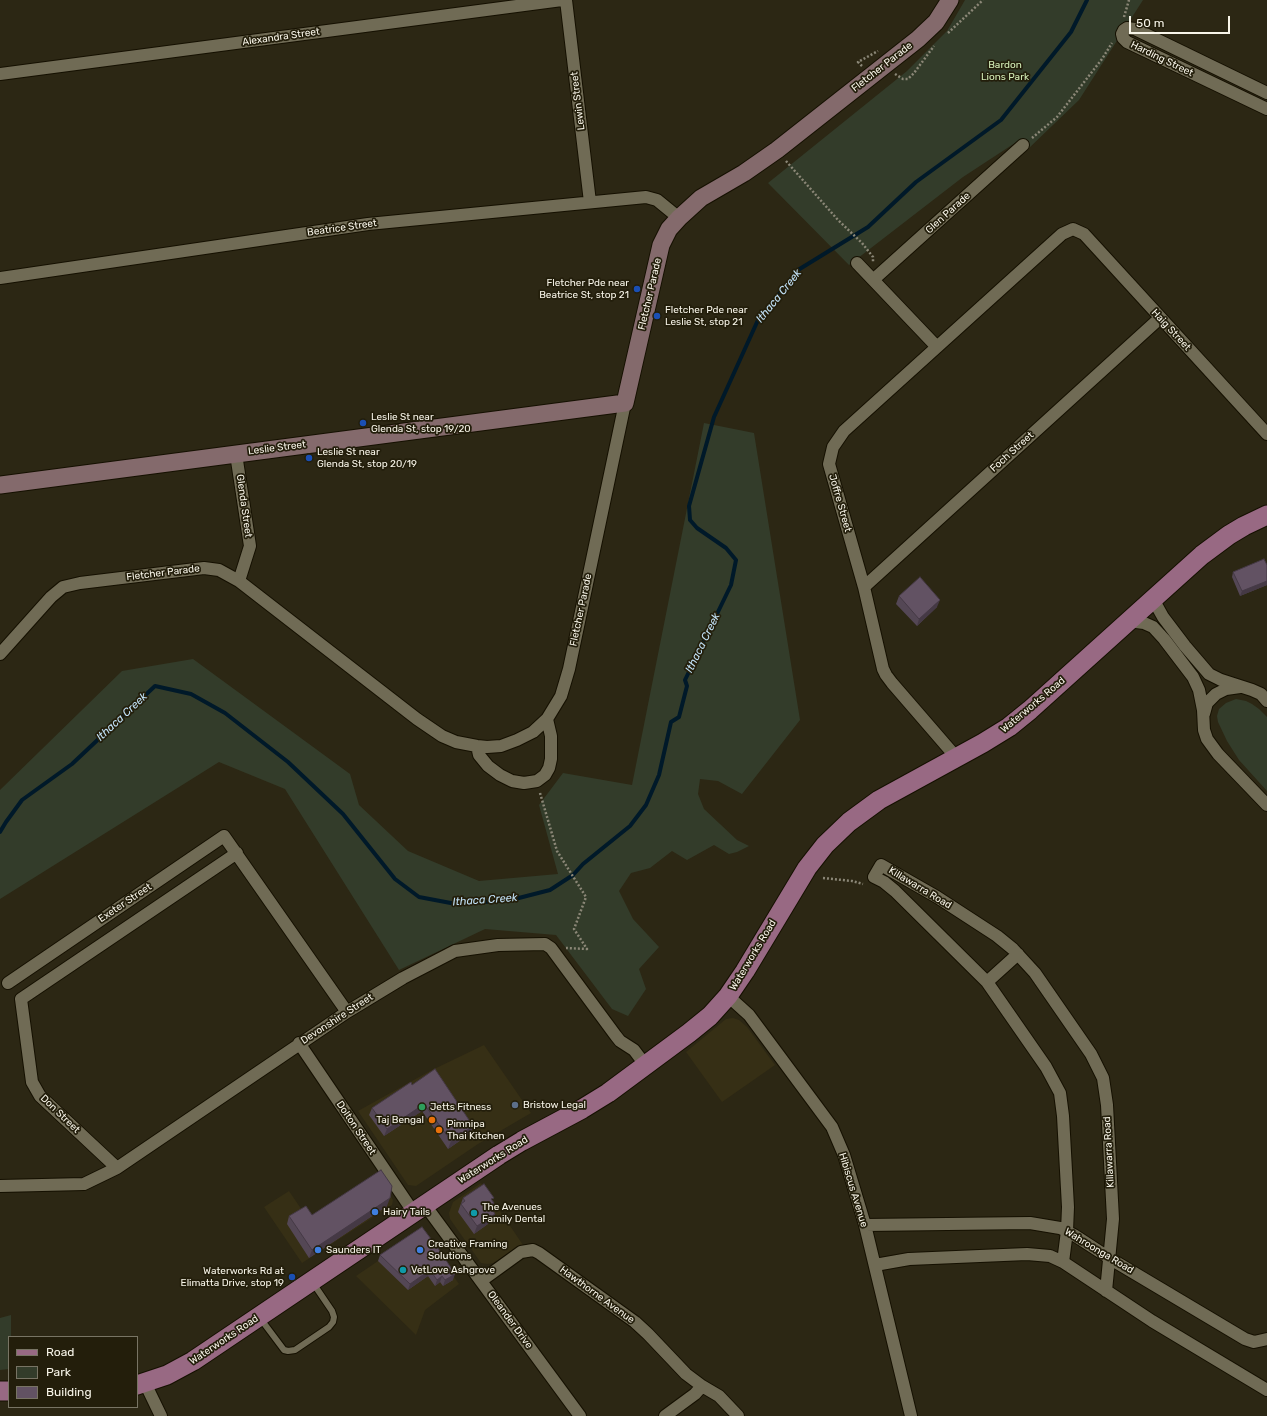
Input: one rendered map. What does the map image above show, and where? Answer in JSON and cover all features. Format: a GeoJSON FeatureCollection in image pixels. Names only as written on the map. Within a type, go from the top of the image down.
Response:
{"type":"FeatureCollection","features":[{"type":"Feature","properties":{"kind":"main road","name":"Waterworks Road"},"geometry":{"type":"LineString","coordinates":[[141,1384],[167,1375],[186,1365],[511,1147],[595,1102],[700,1025],[728,996],[745,971],[807,868],[825,845],[849,822],[879,800],[998,734],[1019,719],[1214,545],[1244,526],[1267,515]]}},
{"type":"Feature","properties":{"kind":"street","name":"Alexandra Street"},"geometry":{"type":"LineString","coordinates":[[0,74],[562,0]]}},
{"type":"Feature","properties":{"kind":"street","name":"Lewin Street"},"geometry":{"type":"LineString","coordinates":[[566,0],[590,202]]}},
{"type":"Feature","properties":{"kind":"street","name":"Fletcher Parade"},"geometry":{"type":"LineString","coordinates":[[0,654],[51,597],[63,587],[204,568],[219,570],[239,581],[417,719],[442,736],[456,742],[487,747],[501,746],[533,732],[547,718],[561,696],[569,669],[625,403],[661,245],[669,229],[701,198],[744,173],[777,150],[918,39],[936,22],[950,0]]}},
{"type":"Feature","properties":{"kind":"street","name":"Harding Street"},"geometry":{"type":"LineString","coordinates":[[1267,93],[1135,29],[1127,28],[1122,34],[1123,38],[1127,42],[1267,109]]}},
{"type":"Feature","properties":{"kind":"street","name":"Glen Parade"},"geometry":{"type":"LineString","coordinates":[[873,280],[1023,145]]}},
{"type":"Feature","properties":{"kind":"street","name":"Beatrice Street"},"geometry":{"type":"LineString","coordinates":[[0,278],[368,224],[646,197],[657,200],[679,218]]}},
{"type":"Feature","properties":{"kind":"street","name":"Haig Street"},"geometry":{"type":"LineString","coordinates":[[1073,229],[1084,234],[1267,433]]}},
{"type":"Feature","properties":{"kind":"street","name":"Joffre Street"},"geometry":{"type":"LineString","coordinates":[[956,757],[886,675],[880,658],[864,587],[829,464],[833,447],[844,431],[1062,234],[1073,229]]}},
{"type":"Feature","properties":{"kind":"street"},"geometry":{"type":"LineString","coordinates":[[857,263],[937,347]]}},
{"type":"Feature","properties":{"kind":"street","name":"Foch Street"},"geometry":{"type":"LineString","coordinates":[[864,587],[1160,318]]}},
{"type":"Feature","properties":{"kind":"street","name":"Leslie Street"},"geometry":{"type":"LineString","coordinates":[[0,485],[625,403]]}},
{"type":"Feature","properties":{"kind":"street","name":"Glenda Street"},"geometry":{"type":"LineString","coordinates":[[236,454],[250,546],[239,581]]}},
{"type":"Feature","properties":{"kind":"street"},"geometry":{"type":"LineString","coordinates":[[1153,599],[1198,684],[1204,719],[1205,736],[1213,748],[1267,805]]}},
{"type":"Feature","properties":{"kind":"street"},"geometry":{"type":"LineString","coordinates":[[1128,621],[1140,622],[1151,626],[1209,674],[1221,680],[1252,690],[1260,694],[1267,701]]}},
{"type":"Feature","properties":{"kind":"street"},"geometry":{"type":"LineString","coordinates":[[1204,719],[1206,705],[1222,690],[1242,687],[1252,690]]}},
{"type":"Feature","properties":{"kind":"street"},"geometry":{"type":"LineString","coordinates":[[477,746],[479,755],[488,766],[500,775],[512,781],[524,783],[537,781],[545,776],[551,759],[550,736],[547,718]]}},
{"type":"Feature","properties":{"kind":"street","name":"Exeter Street"},"geometry":{"type":"LineString","coordinates":[[21,999],[4,983],[224,836],[347,1012]]}},
{"type":"Feature","properties":{"kind":"street"},"geometry":{"type":"LineString","coordinates":[[21,999],[237,853]]}},
{"type":"Feature","properties":{"kind":"street","name":"Killawarra Road"},"geometry":{"type":"LineString","coordinates":[[1063,1262],[1068,1231],[1063,1116],[1060,1093],[1046,1067],[987,982],[895,891],[874,877],[881,865],[917,885],[997,936],[1018,954],[1035,973],[1091,1054],[1103,1078],[1107,1105],[1113,1219],[1106,1291]]}},
{"type":"Feature","properties":{"kind":"street"},"geometry":{"type":"LineString","coordinates":[[912,908],[910,896],[917,885]]}},
{"type":"Feature","properties":{"kind":"street","name":"Devonshire Street"},"geometry":{"type":"LineString","coordinates":[[0,1186],[84,1184],[117,1168],[299,1043],[347,1012],[403,978],[455,951],[498,944],[546,944],[551,948]]}},
{"type":"Feature","properties":{"kind":"street"},"geometry":{"type":"LineString","coordinates":[[551,948],[620,1041],[634,1050],[646,1066]]}},
{"type":"Feature","properties":{"kind":"street"},"geometry":{"type":"LineString","coordinates":[[987,982],[1018,954]]}},
{"type":"Feature","properties":{"kind":"street","name":"Hibiscus Avenue"},"geometry":{"type":"LineString","coordinates":[[728,996],[749,1015],[832,1127],[844,1155],[865,1225],[911,1416]]}},
{"type":"Feature","properties":{"kind":"street","name":"Don Street"},"geometry":{"type":"LineString","coordinates":[[21,999],[32,1082],[40,1096],[117,1168]]}},
{"type":"Feature","properties":{"kind":"street","name":"Dolton Street"},"geometry":{"type":"LineString","coordinates":[[299,1043],[419,1209]]}},
{"type":"Feature","properties":{"kind":"street","name":"Oleander Drive"},"geometry":{"type":"LineString","coordinates":[[419,1209],[481,1281],[580,1416]]}},
{"type":"Feature","properties":{"kind":"street","name":"Wahroonga Road"},"geometry":{"type":"LineString","coordinates":[[865,1225],[1030,1223],[1052,1226],[1068,1231],[1109,1258],[1245,1339],[1254,1342],[1267,1339]]}},
{"type":"Feature","properties":{"kind":"street","name":"Hawthorne Avenue"},"geometry":{"type":"LineString","coordinates":[[481,1281],[521,1252],[533,1250],[539,1253],[635,1322],[686,1374],[723,1399],[738,1416]]}},
{"type":"Feature","properties":{"kind":"street"},"geometry":{"type":"LineString","coordinates":[[875,1265],[909,1259],[1027,1254],[1050,1256],[1063,1262],[1152,1321],[1267,1390]]}},
{"type":"Feature","properties":{"kind":"street"},"geometry":{"type":"LineString","coordinates":[[141,1384],[161,1416]]}},
{"type":"Feature","properties":{"kind":"street"},"geometry":{"type":"LineString","coordinates":[[665,1416],[695,1394],[702,1386]]}},
{"type":"Feature","properties":{"kind":"lane"},"geometry":{"type":"LineString","coordinates":[[259,1317],[284,1350],[296,1350],[329,1327],[334,1320],[332,1311],[312,1281]]}},
{"type":"Feature","properties":{"kind":"path"},"geometry":{"type":"LineString","coordinates":[[1124,18],[1129,0]]}},
{"type":"Feature","properties":{"kind":"path"},"geometry":{"type":"LineString","coordinates":[[1023,145],[1057,117],[1102,59],[1113,40]]}},
{"type":"Feature","properties":{"kind":"path"},"geometry":{"type":"LineString","coordinates":[[787,162],[838,220],[862,243]]}},
{"type":"Feature","properties":{"kind":"path"},"geometry":{"type":"LineString","coordinates":[[537,781],[557,851],[586,897],[574,929],[586,949],[551,948]]}},
{"type":"Feature","properties":{"kind":"path"},"geometry":{"type":"LineString","coordinates":[[823,878],[852,881],[876,888],[880,880]]}},
{"type":"Feature","properties":{"kind":"shaded area"},"geometry":{"type":"Polygon","coordinates":[[[733,1018],[739,1020],[747,1027],[775,1065],[722,1102],[686,1052],[726,1019],[733,1018]]]}},
{"type":"Feature","properties":{"kind":"shaded area"},"geometry":{"type":"Polygon","coordinates":[[[484,1045],[531,1113],[478,1144],[416,1186],[408,1185],[358,1111],[430,1071],[484,1045]]]}},
{"type":"Feature","properties":{"kind":"shaded area"},"geometry":{"type":"Polygon","coordinates":[[[378,1177],[393,1200],[392,1205],[302,1263],[264,1207],[289,1191],[310,1222],[378,1177]]]}},
{"type":"Feature","properties":{"kind":"shaded area"},"geometry":{"type":"Polygon","coordinates":[[[481,1183],[523,1245],[493,1263],[488,1264],[481,1263],[450,1219],[449,1213],[453,1202],[481,1183]]]}},
{"type":"Feature","properties":{"kind":"shaded area"},"geometry":{"type":"Polygon","coordinates":[[[422,1231],[459,1284],[425,1310],[416,1335],[356,1276],[422,1231]]]}},
{"type":"Feature","properties":{"kind":"green space","name":"Bardon Lions Park"},"geometry":{"type":"Polygon","coordinates":[[[965,0],[1143,0],[1079,100],[1028,149],[1018,141],[963,177],[849,265],[768,183],[907,71],[947,31],[965,0]]]}},
{"type":"Feature","properties":{"kind":"green space"},"geometry":{"type":"Polygon","coordinates":[[[704,423],[754,433],[800,720],[742,794],[718,781],[700,779],[698,794],[704,809],[737,840],[749,846],[729,854],[714,845],[687,860],[672,851],[650,868],[631,873],[619,891],[633,919],[659,947],[639,969],[646,989],[628,1016],[612,1009],[556,935],[485,929],[399,970],[285,789],[219,762],[0,899],[0,790],[122,671],[193,659],[350,774],[359,805],[408,851],[479,881],[558,874],[539,805],[563,773],[632,785],[704,423]]]}},
{"type":"Feature","properties":{"kind":"green space"},"geometry":{"type":"Polygon","coordinates":[[[1236,699],[1252,704],[1267,717],[1267,791],[1239,760],[1227,741],[1218,722],[1217,716],[1219,709],[1226,703],[1236,699]]]}},
{"type":"Feature","properties":{"kind":"green space"},"geometry":{"type":"Polygon","coordinates":[[[11,1315],[11,1336],[8,1336],[8,1369],[0,1370],[0,1318],[11,1315]]]}},
{"type":"Feature","properties":{"kind":"building"},"geometry":{"type":"Polygon","coordinates":[[[1264,559],[1267,565],[1267,581],[1242,591],[1233,572],[1264,559]]]}},
{"type":"Feature","properties":{"kind":"building"},"geometry":{"type":"Polygon","coordinates":[[[920,577],[940,600],[919,619],[899,596],[920,577]]]}},
{"type":"Feature","properties":{"kind":"building"},"geometry":{"type":"Polygon","coordinates":[[[435,1069],[473,1126],[451,1141],[424,1104],[387,1129],[372,1108],[411,1082],[412,1085],[435,1069]]]}},
{"type":"Feature","properties":{"kind":"building"},"geometry":{"type":"Polygon","coordinates":[[[381,1170],[392,1186],[390,1198],[312,1250],[289,1216],[306,1206],[312,1215],[381,1170]]]}},
{"type":"Feature","properties":{"kind":"building","name":"The Avenues Family Dental"},"geometry":{"type":"Polygon","coordinates":[[[484,1184],[494,1198],[491,1199],[494,1203],[490,1206],[495,1214],[477,1226],[461,1204],[465,1201],[463,1198],[484,1184]]]}},
{"type":"Feature","properties":{"kind":"building"},"geometry":{"type":"Polygon","coordinates":[[[422,1227],[455,1274],[445,1280],[442,1276],[437,1280],[430,1270],[410,1284],[380,1255],[422,1227]]]}},
{"type":"Feature","properties":{"kind":"waterway","name":"Ithaca Creek"},"geometry":{"type":"LineString","coordinates":[[0,832],[22,800],[72,764],[155,686],[191,694],[225,713],[288,762],[343,814],[395,879],[419,897],[456,904],[511,900],[550,890],[573,875],[583,864],[630,826],[646,805],[659,775],[671,722],[679,717],[687,686],[685,680],[731,585],[736,560],[726,548],[697,528],[690,520],[689,506],[714,417],[758,320],[798,270],[868,227],[916,182],[1001,120],[1071,32],[1087,0]]}},
{"type":"Feature","properties":{"kind":"place","name":"Fletcher Pde near Beatrice St, stop 21"},"geometry":{"type":"Point","coordinates":[637,289]}},
{"type":"Feature","properties":{"kind":"place","name":"Fletcher Pde near Leslie St, stop 21"},"geometry":{"type":"Point","coordinates":[657,316]}},
{"type":"Feature","properties":{"kind":"place","name":"Leslie St near Glenda St, stop 19/20"},"geometry":{"type":"Point","coordinates":[363,423]}},
{"type":"Feature","properties":{"kind":"place","name":"Leslie St near Glenda St, stop 20/19"},"geometry":{"type":"Point","coordinates":[309,458]}},
{"type":"Feature","properties":{"kind":"place","name":"Bristow Legal"},"geometry":{"type":"Point","coordinates":[515,1105]}},
{"type":"Feature","properties":{"kind":"place","name":"Jetts Fitness"},"geometry":{"type":"Point","coordinates":[422,1107]}},
{"type":"Feature","properties":{"kind":"place","name":"Taj Bengal"},"geometry":{"type":"Point","coordinates":[432,1120]}},
{"type":"Feature","properties":{"kind":"place","name":"Pimnipa Thai Kitchen"},"geometry":{"type":"Point","coordinates":[439,1130]}},
{"type":"Feature","properties":{"kind":"place","name":"Hairy Tails"},"geometry":{"type":"Point","coordinates":[375,1212]}},
{"type":"Feature","properties":{"kind":"place","name":"The Avenues Family Dental"},"geometry":{"type":"Point","coordinates":[474,1213]}},
{"type":"Feature","properties":{"kind":"place","name":"Saunders IT"},"geometry":{"type":"Point","coordinates":[318,1250]}},
{"type":"Feature","properties":{"kind":"place","name":"Creative Framing Solutions"},"geometry":{"type":"Point","coordinates":[420,1250]}},
{"type":"Feature","properties":{"kind":"place","name":"VetLove Ashgrove"},"geometry":{"type":"Point","coordinates":[403,1270]}},
{"type":"Feature","properties":{"kind":"place","name":"Waterworks Rd at Elimatta Drive, stop 19"},"geometry":{"type":"Point","coordinates":[292,1277]}}]}
